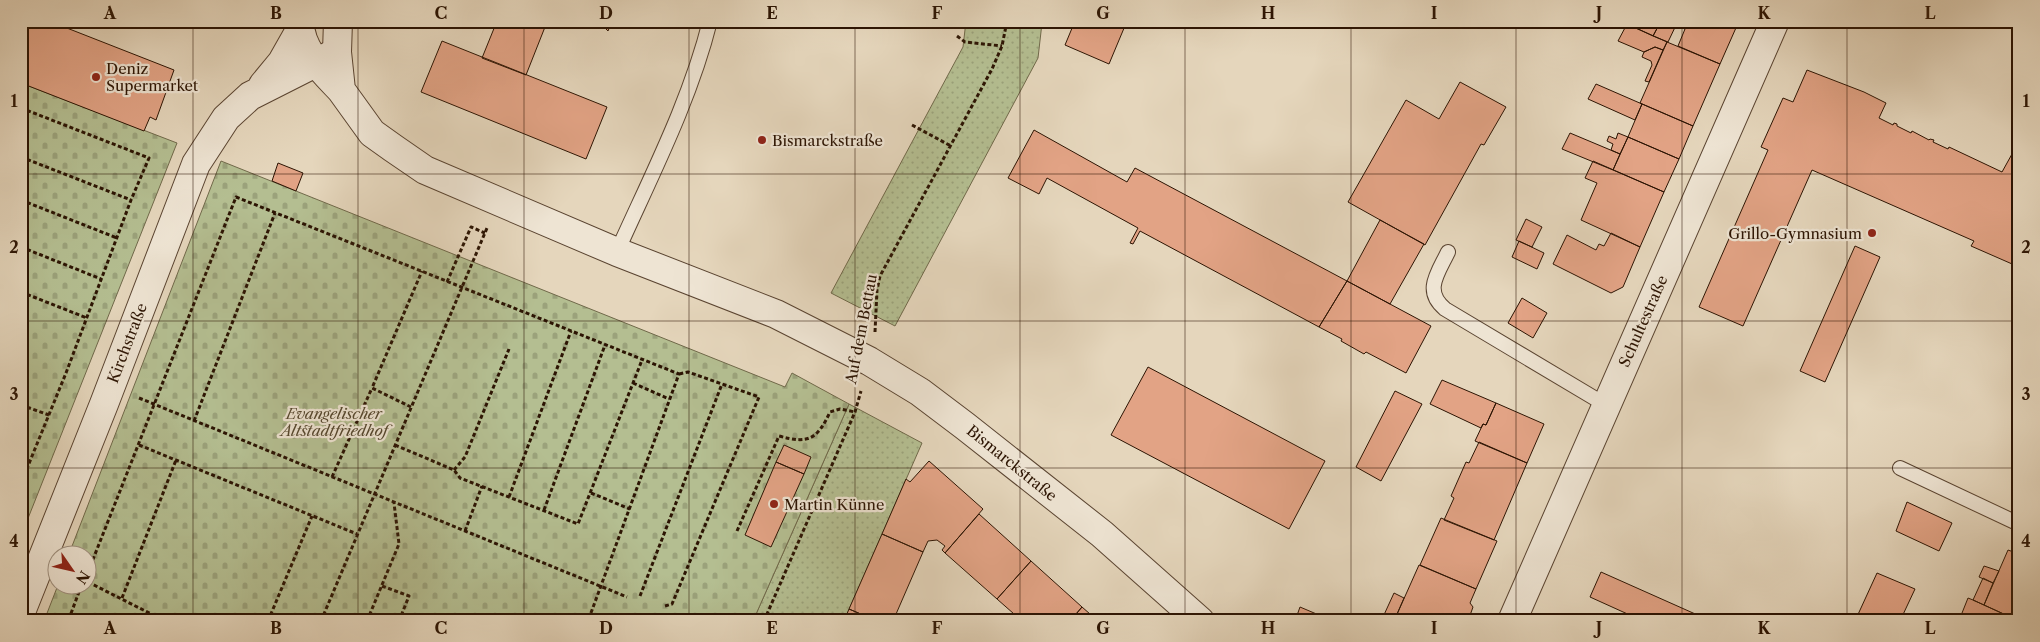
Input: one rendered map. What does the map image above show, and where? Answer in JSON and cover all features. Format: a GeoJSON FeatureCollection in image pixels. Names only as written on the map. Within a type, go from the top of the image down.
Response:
{"type":"FeatureCollection","features":[{"type":"Feature","properties":{"kind":"street"},"geometry":{"type":"LineString","coordinates":[[326,58],[338,21]]}},
{"type":"Feature","properties":{"kind":"street","name":"Schultestraße"},"geometry":{"type":"LineString","coordinates":[[1512,621],[1775,21]]}},
{"type":"Feature","properties":{"kind":"street","name":"Kirchstraße"},"geometry":{"type":"LineString","coordinates":[[21,612],[196,164],[226,118],[257,92],[282,62],[299,27],[326,58],[257,92]]}},
{"type":"Feature","properties":{"kind":"street","name":"Bismarckstraße"},"geometry":{"type":"LineString","coordinates":[[326,58],[341,90],[372,132],[425,170],[617,252],[776,314],[868,361],[920,392],[1102,534],[1200,621]]}},
{"type":"Feature","properties":{"kind":"lane"},"geometry":{"type":"LineString","coordinates":[[617,252],[674,123],[701,54],[710,21]]}},
{"type":"Feature","properties":{"kind":"lane"},"geometry":{"type":"LineString","coordinates":[[1448,252],[1435,278],[1432,291],[1438,304],[1445,310],[1606,405]]}},
{"type":"Feature","properties":{"kind":"lane"},"geometry":{"type":"LineString","coordinates":[[1900,468],[2019,524]]}},
{"type":"Feature","properties":{"kind":"path","name":"Auf dem Bettau"},"geometry":{"type":"LineString","coordinates":[[764,621],[855,412],[875,331],[877,290],[880,276],[951,146],[1002,46],[1007,21]]}},
{"type":"Feature","properties":{"kind":"path"},"geometry":{"type":"LineString","coordinates":[[957,36],[965,42],[1002,46]]}},
{"type":"Feature","properties":{"kind":"path"},"geometry":{"type":"LineString","coordinates":[[21,108],[150,158],[131,200],[87,318],[21,483]]}},
{"type":"Feature","properties":{"kind":"path"},"geometry":{"type":"LineString","coordinates":[[912,125],[951,146]]}},
{"type":"Feature","properties":{"kind":"path"},"geometry":{"type":"LineString","coordinates":[[21,157],[131,200]]}},
{"type":"Feature","properties":{"kind":"path"},"geometry":{"type":"LineString","coordinates":[[98,547],[236,196],[678,374],[688,372],[758,397],[672,604],[665,606]]}},
{"type":"Feature","properties":{"kind":"path"},"geometry":{"type":"LineString","coordinates":[[21,200],[117,238]]}},
{"type":"Feature","properties":{"kind":"path"},"geometry":{"type":"LineString","coordinates":[[321,621],[498,202]]}},
{"type":"Feature","properties":{"kind":"path"},"geometry":{"type":"LineString","coordinates":[[194,421],[275,213]]}},
{"type":"Feature","properties":{"kind":"path"},"geometry":{"type":"LineString","coordinates":[[448,282],[471,227],[485,233]]}},
{"type":"Feature","properties":{"kind":"path"},"geometry":{"type":"LineString","coordinates":[[21,247],[101,279]]}},
{"type":"Feature","properties":{"kind":"path"},"geometry":{"type":"LineString","coordinates":[[332,477],[422,271]]}},
{"type":"Feature","properties":{"kind":"path"},"geometry":{"type":"LineString","coordinates":[[21,292],[87,318]]}},
{"type":"Feature","properties":{"kind":"path"},"geometry":{"type":"LineString","coordinates":[[509,497],[571,331]]}},
{"type":"Feature","properties":{"kind":"path"},"geometry":{"type":"LineString","coordinates":[[544,510],[605,345]]}},
{"type":"Feature","properties":{"kind":"path"},"geometry":{"type":"LineString","coordinates":[[454,470],[465,457],[510,349]]}},
{"type":"Feature","properties":{"kind":"path"},"geometry":{"type":"LineString","coordinates":[[395,445],[454,470],[460,478],[578,524],[642,360]]}},
{"type":"Feature","properties":{"kind":"path"},"geometry":{"type":"LineString","coordinates":[[588,621],[602,587],[678,374]]}},
{"type":"Feature","properties":{"kind":"path"},"geometry":{"type":"LineString","coordinates":[[633,383],[669,399]]}},
{"type":"Feature","properties":{"kind":"path"},"geometry":{"type":"LineString","coordinates":[[640,596],[722,384]]}},
{"type":"Feature","properties":{"kind":"path"},"geometry":{"type":"LineString","coordinates":[[110,387],[627,597]]}},
{"type":"Feature","properties":{"kind":"path"},"geometry":{"type":"LineString","coordinates":[[372,388],[411,407]]}},
{"type":"Feature","properties":{"kind":"path"},"geometry":{"type":"LineString","coordinates":[[21,405],[48,415]]}},
{"type":"Feature","properties":{"kind":"path"},"geometry":{"type":"LineString","coordinates":[[737,531],[779,436],[797,441],[806,440],[814,436],[824,426],[830,412],[840,409],[855,412]]}},
{"type":"Feature","properties":{"kind":"path"},"geometry":{"type":"LineString","coordinates":[[139,445],[357,534]]}},
{"type":"Feature","properties":{"kind":"path"},"geometry":{"type":"LineString","coordinates":[[122,598],[176,460]]}},
{"type":"Feature","properties":{"kind":"path"},"geometry":{"type":"LineString","coordinates":[[465,532],[482,486]]}},
{"type":"Feature","properties":{"kind":"path"},"geometry":{"type":"LineString","coordinates":[[590,494],[630,509]]}},
{"type":"Feature","properties":{"kind":"path"},"geometry":{"type":"LineString","coordinates":[[368,621],[399,544],[394,502]]}},
{"type":"Feature","properties":{"kind":"path"},"geometry":{"type":"LineString","coordinates":[[268,621],[312,516]]}},
{"type":"Feature","properties":{"kind":"path"},"geometry":{"type":"LineString","coordinates":[[382,586],[409,596],[399,621]]}},
{"type":"Feature","properties":{"kind":"path"},"geometry":{"type":"LineString","coordinates":[[98,587],[165,621]]}},
{"type":"Feature","properties":{"kind":"path"},"geometry":{"type":"LineString","coordinates":[[78,594],[70,616],[79,621]]}},
{"type":"Feature","properties":{"kind":"green space"},"geometry":{"type":"Polygon","coordinates":[[[966,21],[1045,21],[1045,24],[1042,23],[1038,58],[895,326],[831,293],[963,47],[966,21]]]}},
{"type":"Feature","properties":{"kind":"green space"},"geometry":{"type":"Polygon","coordinates":[[[21,83],[177,143],[21,536],[21,83]]]}},
{"type":"Feature","properties":{"kind":"green space","name":"Evangelischer Altstadtfriedhof"},"geometry":{"type":"Polygon","coordinates":[[[221,161],[785,387],[792,373],[849,404],[753,621],[44,621],[54,594],[98,594],[98,544],[73,544],[221,161]]]}},
{"type":"Feature","properties":{"kind":"green space"},"geometry":{"type":"Polygon","coordinates":[[[849,404],[922,443],[844,621],[753,621],[849,404]]]}},
{"type":"Feature","properties":{"kind":"building","name":"Deniz Supermarket"},"geometry":{"type":"Polygon","coordinates":[[[21,21],[49,21],[174,70],[156,120],[150,117],[144,131],[21,83],[21,21]]]}},
{"type":"Feature","properties":{"kind":"building"},"geometry":{"type":"Polygon","coordinates":[[[497,21],[531,21],[545,27],[526,75],[482,58],[497,21]]]}},
{"type":"Feature","properties":{"kind":"building"},"geometry":{"type":"Polygon","coordinates":[[[598,21],[612,21],[608,31],[598,21]]]}},
{"type":"Feature","properties":{"kind":"building"},"geometry":{"type":"Polygon","coordinates":[[[643,21],[678,21],[677,26],[643,21]]]}},
{"type":"Feature","properties":{"kind":"building"},"geometry":{"type":"Polygon","coordinates":[[[1075,21],[1127,21],[1109,64],[1065,45],[1075,21]]]}},
{"type":"Feature","properties":{"kind":"building"},"geometry":{"type":"Polygon","coordinates":[[[1628,21],[1661,21],[1653,36],[1627,24],[1628,21]]]}},
{"type":"Feature","properties":{"kind":"building"},"geometry":{"type":"Polygon","coordinates":[[[1661,21],[1678,21],[1668,42],[1653,36],[1661,21]]]}},
{"type":"Feature","properties":{"kind":"building"},"geometry":{"type":"Polygon","coordinates":[[[1682,21],[1739,21],[1720,64],[1678,46],[1685,29],[1680,27],[1682,21]]]}},
{"type":"Feature","properties":{"kind":"building"},"geometry":{"type":"Polygon","coordinates":[[[1627,24],[1667,42],[1663,50],[1655,47],[1644,52],[1618,41],[1627,24]]]}},
{"type":"Feature","properties":{"kind":"building"},"geometry":{"type":"Polygon","coordinates":[[[442,41],[607,107],[586,159],[421,92],[442,41]]]}},
{"type":"Feature","properties":{"kind":"building"},"geometry":{"type":"Polygon","coordinates":[[[1667,42],[1720,64],[1693,126],[1640,103],[1667,42]]]}},
{"type":"Feature","properties":{"kind":"building"},"geometry":{"type":"Polygon","coordinates":[[[1655,47],[1663,50],[1649,82],[1645,81],[1652,65],[1651,61],[1642,57],[1644,52],[1655,47]]]}},
{"type":"Feature","properties":{"kind":"building"},"geometry":{"type":"Polygon","coordinates":[[[1807,70],[1864,92],[1886,103],[1879,118],[1893,125],[1894,123],[1897,124],[1897,126],[1911,133],[1912,131],[1929,140],[1934,140],[1933,142],[1948,149],[1949,147],[2002,172],[2012,154],[2018,157],[2019,155],[2019,267],[1971,246],[1974,241],[1812,170],[1743,326],[1699,307],[1768,150],[1761,147],[1783,98],[1793,102],[1807,70]]]}},
{"type":"Feature","properties":{"kind":"building"},"geometry":{"type":"Polygon","coordinates":[[[1460,82],[1506,107],[1484,145],[1481,144],[1425,245],[1348,202],[1406,100],[1439,119],[1460,82]]]}},
{"type":"Feature","properties":{"kind":"building"},"geometry":{"type":"Polygon","coordinates":[[[1596,84],[1642,104],[1635,120],[1588,99],[1596,84]]]}},
{"type":"Feature","properties":{"kind":"building"},"geometry":{"type":"Polygon","coordinates":[[[1642,104],[1693,126],[1679,159],[1628,137],[1642,104]]]}},
{"type":"Feature","properties":{"kind":"building"},"geometry":{"type":"Polygon","coordinates":[[[1034,130],[1127,182],[1135,168],[1347,281],[1319,327],[1140,231],[1133,244],[1130,243],[1138,228],[1047,178],[1039,194],[1008,178],[1034,130]]]}},
{"type":"Feature","properties":{"kind":"building"},"geometry":{"type":"Polygon","coordinates":[[[1570,133],[1620,154],[1613,170],[1562,149],[1570,133]]]}},
{"type":"Feature","properties":{"kind":"building"},"geometry":{"type":"Polygon","coordinates":[[[1618,133],[1628,137],[1620,154],[1611,150],[1613,144],[1607,141],[1609,136],[1616,139],[1618,133]]]}},
{"type":"Feature","properties":{"kind":"building"},"geometry":{"type":"Polygon","coordinates":[[[1628,137],[1679,159],[1664,192],[1613,170],[1628,137]]]}},
{"type":"Feature","properties":{"kind":"building"},"geometry":{"type":"Polygon","coordinates":[[[1593,161],[1664,192],[1640,247],[1581,220],[1597,183],[1585,178],[1593,161]]]}},
{"type":"Feature","properties":{"kind":"building"},"geometry":{"type":"Polygon","coordinates":[[[278,163],[303,173],[296,191],[272,181],[278,163]]]}},
{"type":"Feature","properties":{"kind":"building"},"geometry":{"type":"Polygon","coordinates":[[[1526,219],[1542,227],[1532,247],[1516,240],[1526,219]]]}},
{"type":"Feature","properties":{"kind":"building"},"geometry":{"type":"Polygon","coordinates":[[[1380,220],[1424,244],[1390,304],[1347,281],[1380,220]]]}},
{"type":"Feature","properties":{"kind":"building"},"geometry":{"type":"Polygon","coordinates":[[[1611,233],[1640,247],[1623,287],[1611,293],[1553,264],[1567,235],[1596,250],[1599,244],[1604,246],[1611,233]]]}},
{"type":"Feature","properties":{"kind":"building"},"geometry":{"type":"Polygon","coordinates":[[[1519,241],[1544,253],[1537,269],[1512,257],[1519,241]]]}},
{"type":"Feature","properties":{"kind":"building"},"geometry":{"type":"Polygon","coordinates":[[[1855,246],[1880,257],[1825,382],[1800,371],[1855,246]]]}},
{"type":"Feature","properties":{"kind":"building"},"geometry":{"type":"Polygon","coordinates":[[[1347,281],[1431,326],[1406,373],[1366,352],[1364,354],[1341,341],[1342,339],[1319,327],[1347,281]]]}},
{"type":"Feature","properties":{"kind":"building"},"geometry":{"type":"Polygon","coordinates":[[[1522,298],[1547,313],[1533,338],[1508,323],[1522,298]]]}},
{"type":"Feature","properties":{"kind":"building"},"geometry":{"type":"Polygon","coordinates":[[[1148,367],[1325,461],[1289,529],[1111,435],[1148,367]]]}},
{"type":"Feature","properties":{"kind":"building"},"geometry":{"type":"Polygon","coordinates":[[[1442,380],[1496,403],[1486,425],[1483,424],[1481,428],[1430,404],[1442,380]]]}},
{"type":"Feature","properties":{"kind":"building"},"geometry":{"type":"Polygon","coordinates":[[[1395,391],[1422,404],[1381,481],[1356,467],[1395,391]]]}},
{"type":"Feature","properties":{"kind":"building"},"geometry":{"type":"Polygon","coordinates":[[[1496,403],[1544,424],[1527,463],[1475,441],[1483,424],[1486,425],[1496,403]]]}},
{"type":"Feature","properties":{"kind":"building"},"geometry":{"type":"Polygon","coordinates":[[[1479,442],[1527,463],[1494,540],[1444,520],[1454,498],[1451,496],[1466,462],[1469,463],[1479,442]]]}},
{"type":"Feature","properties":{"kind":"building"},"geometry":{"type":"Polygon","coordinates":[[[784,445],[811,457],[804,474],[776,462],[784,445]]]}},
{"type":"Feature","properties":{"kind":"building"},"geometry":{"type":"Polygon","coordinates":[[[929,461],[983,509],[945,553],[942,550],[945,546],[937,540],[928,541],[923,552],[882,534],[906,479],[910,482],[929,461]]]}},
{"type":"Feature","properties":{"kind":"building","name":"Martin Künne"},"geometry":{"type":"Polygon","coordinates":[[[776,462],[804,474],[771,547],[745,535],[776,462]]]}},
{"type":"Feature","properties":{"kind":"building"},"geometry":{"type":"Polygon","coordinates":[[[1907,502],[1952,523],[1939,551],[1896,531],[1907,502]]]}},
{"type":"Feature","properties":{"kind":"building"},"geometry":{"type":"Polygon","coordinates":[[[979,514],[1031,561],[997,599],[945,553],[979,514]]]}},
{"type":"Feature","properties":{"kind":"building"},"geometry":{"type":"Polygon","coordinates":[[[1441,518],[1497,541],[1476,589],[1420,565],[1441,518]]]}},
{"type":"Feature","properties":{"kind":"building"},"geometry":{"type":"Polygon","coordinates":[[[882,534],[923,552],[893,621],[877,621],[849,609],[882,534]]]}},
{"type":"Feature","properties":{"kind":"building"},"geometry":{"type":"Polygon","coordinates":[[[2008,550],[2019,554],[2019,621],[1984,605],[2008,550]]]}},
{"type":"Feature","properties":{"kind":"building"},"geometry":{"type":"Polygon","coordinates":[[[1031,561],[1082,607],[1070,621],[1022,621],[997,599],[1031,561]]]}},
{"type":"Feature","properties":{"kind":"building"},"geometry":{"type":"Polygon","coordinates":[[[1419,565],[1476,589],[1470,603],[1473,607],[1468,621],[1394,621],[1419,565]]]}},
{"type":"Feature","properties":{"kind":"building"},"geometry":{"type":"Polygon","coordinates":[[[1984,566],[1999,571],[1993,583],[1979,577],[1984,566]]]}},
{"type":"Feature","properties":{"kind":"building"},"geometry":{"type":"Polygon","coordinates":[[[1601,572],[1711,621],[1655,621],[1653,618],[1649,621],[1643,621],[1590,597],[1601,572]]]}},
{"type":"Feature","properties":{"kind":"building"},"geometry":{"type":"Polygon","coordinates":[[[1877,573],[1915,589],[1900,621],[1855,621],[1877,573]]]}},
{"type":"Feature","properties":{"kind":"building"},"geometry":{"type":"Polygon","coordinates":[[[1983,578],[1993,583],[1984,605],[1973,600],[1983,578]]]}},
{"type":"Feature","properties":{"kind":"building"},"geometry":{"type":"Polygon","coordinates":[[[1394,593],[1404,598],[1394,621],[1390,621],[1383,617],[1394,593]]]}},
{"type":"Feature","properties":{"kind":"building"},"geometry":{"type":"Polygon","coordinates":[[[1968,598],[2019,621],[1965,621],[1960,618],[1968,598]]]}},
{"type":"Feature","properties":{"kind":"building"},"geometry":{"type":"Polygon","coordinates":[[[1082,607],[1098,621],[1070,621],[1082,607]]]}},
{"type":"Feature","properties":{"kind":"building"},"geometry":{"type":"Polygon","coordinates":[[[1300,607],[1333,621],[1295,621],[1300,607]]]}},
{"type":"Feature","properties":{"kind":"building"},"geometry":{"type":"Polygon","coordinates":[[[849,609],[877,621],[844,621],[849,609]]]}},
{"type":"Feature","properties":{"kind":"place","name":"Deniz Supermarket"},"geometry":{"type":"Point","coordinates":[96,77]}},
{"type":"Feature","properties":{"kind":"place","name":"Bismarckstraße"},"geometry":{"type":"Point","coordinates":[762,140]}},
{"type":"Feature","properties":{"kind":"place","name":"Grillo-Gymnasium"},"geometry":{"type":"Point","coordinates":[1872,233]}},
{"type":"Feature","properties":{"kind":"place","name":"Martin Künne"},"geometry":{"type":"Point","coordinates":[774,504]}}]}
